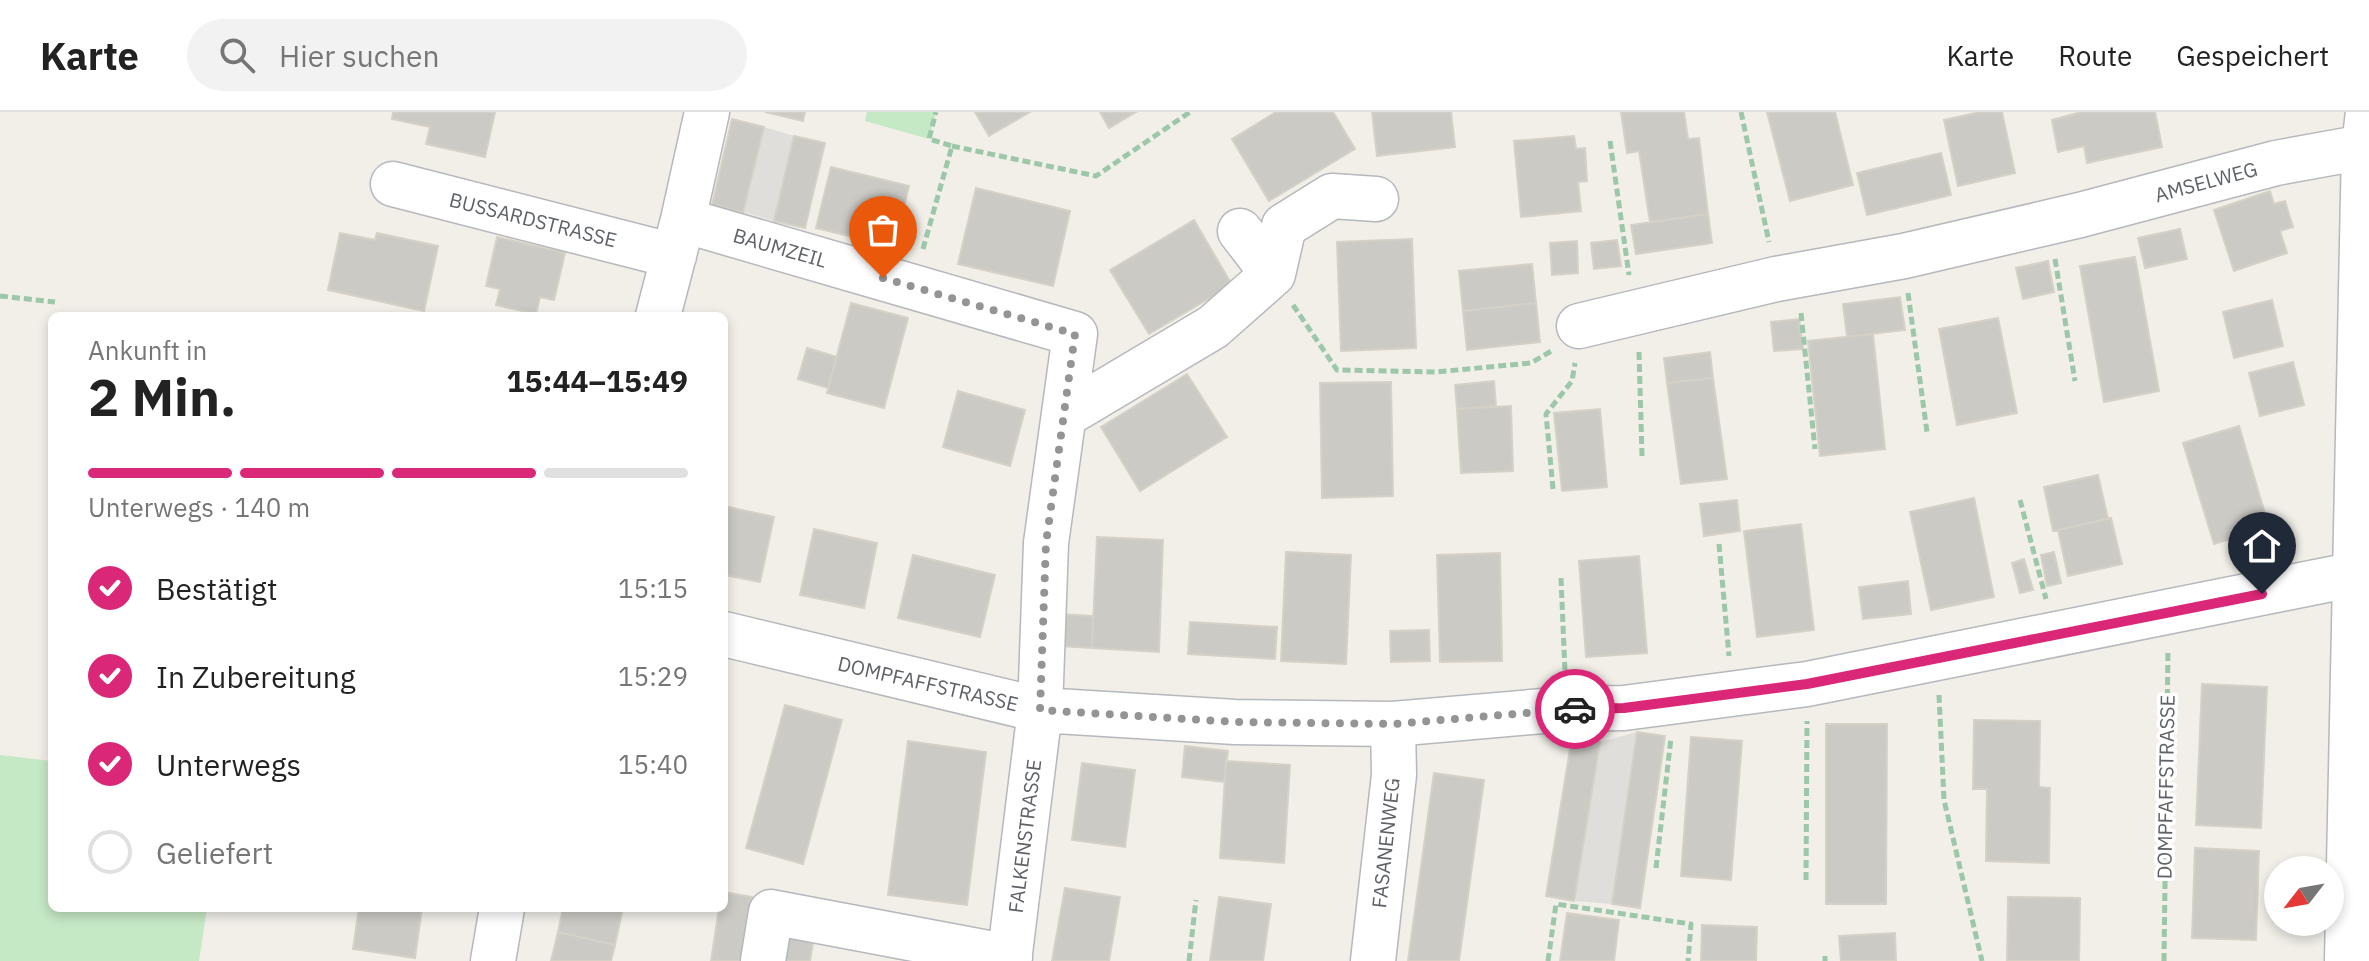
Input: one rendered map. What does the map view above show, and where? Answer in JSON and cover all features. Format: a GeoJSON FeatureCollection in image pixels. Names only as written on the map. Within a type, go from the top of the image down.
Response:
{"type":"FeatureCollection","features":[{"type":"Feature","properties":{"kind":"street"},"geometry":{"type":"LineString","coordinates":[[659,312],[707,112]]}},
{"type":"Feature","properties":{"kind":"street"},"geometry":{"type":"LineString","coordinates":[[2347,961],[2366,129]]}},
{"type":"Feature","properties":{"kind":"street","name":"AMSELWEG"},"geometry":{"type":"LineString","coordinates":[[1581,325],[2049,222],[2276,163],[2366,129]]}},
{"type":"Feature","properties":{"kind":"street","name":"BUSSARDSTRASSE"},"geometry":{"type":"LineString","coordinates":[[393,184],[679,238]]}},
{"type":"Feature","properties":{"kind":"street"},"geometry":{"type":"LineString","coordinates":[[1065,415],[1218,337],[1273,274],[1284,226],[1332,196],[1376,199]]}},
{"type":"Feature","properties":{"kind":"street"},"geometry":{"type":"LineString","coordinates":[[1240,231],[1273,274]]}},
{"type":"Feature","properties":{"kind":"street","name":"BAUMZEIL"},"geometry":{"type":"LineString","coordinates":[[679,238],[912,286],[1075,334],[1046,543],[1040,710]]}},
{"type":"Feature","properties":{"kind":"street","name":"DOMPFAFFSTRASSE"},"geometry":{"type":"LineString","coordinates":[[728,635],[1040,710],[1235,722],[1393,724],[1566,709],[1624,708],[1807,684],[2356,574]]}},
{"type":"Feature","properties":{"kind":"street","name":"FALKENSTRASSE"},"geometry":{"type":"LineString","coordinates":[[1011,950],[1040,710]]}},
{"type":"Feature","properties":{"kind":"street","name":"FASANENWEG"},"geometry":{"type":"LineString","coordinates":[[1373,961],[1394,775],[1393,724]]}},
{"type":"Feature","properties":{"kind":"street"},"geometry":{"type":"LineString","coordinates":[[898,910],[1011,950]]}},
{"type":"Feature","properties":{"kind":"street"},"geometry":{"type":"LineString","coordinates":[[493,961],[501,912]]}},
{"type":"Feature","properties":{"kind":"street"},"geometry":{"type":"LineString","coordinates":[[763,961],[771,912],[1011,950]]}},
{"type":"Feature","properties":{"kind":"path"},"geometry":{"type":"LineString","coordinates":[[936,112],[929,139],[1096,176],[1191,112]]}},
{"type":"Feature","properties":{"kind":"path"},"geometry":{"type":"LineString","coordinates":[[1741,112],[1787,278],[1815,449]]}},
{"type":"Feature","properties":{"kind":"path"},"geometry":{"type":"LineString","coordinates":[[1610,141],[1641,369],[1642,456]]}},
{"type":"Feature","properties":{"kind":"path"},"geometry":{"type":"LineString","coordinates":[[912,286],[952,146]]}},
{"type":"Feature","properties":{"kind":"path"},"geometry":{"type":"LineString","coordinates":[[2049,222],[2075,381]]}},
{"type":"Feature","properties":{"kind":"path"},"geometry":{"type":"LineString","coordinates":[[1904,256],[1927,432]]}},
{"type":"Feature","properties":{"kind":"path"},"geometry":{"type":"LineString","coordinates":[[1273,274],[1337,370],[1436,372],[1531,363],[1554,350],[1581,325]]}},
{"type":"Feature","properties":{"kind":"path"},"geometry":{"type":"LineString","coordinates":[[0,296],[55,302]]}},
{"type":"Feature","properties":{"kind":"path"},"geometry":{"type":"LineString","coordinates":[[1553,489],[1546,414],[1572,381],[1581,325]]}},
{"type":"Feature","properties":{"kind":"path"},"geometry":{"type":"LineString","coordinates":[[2020,500],[2055,635]]}},
{"type":"Feature","properties":{"kind":"path"},"geometry":{"type":"LineString","coordinates":[[1719,544],[1732,692]]}},
{"type":"Feature","properties":{"kind":"path"},"geometry":{"type":"LineString","coordinates":[[1561,578],[1566,709]]}},
{"type":"Feature","properties":{"kind":"path","name":"DOMPFAFFSTRASSE"},"geometry":{"type":"LineString","coordinates":[[2164,961],[2168,613]]}},
{"type":"Feature","properties":{"kind":"path"},"geometry":{"type":"LineString","coordinates":[[1935,658],[1944,800],[1982,961]]}},
{"type":"Feature","properties":{"kind":"path"},"geometry":{"type":"LineString","coordinates":[[1806,880],[1807,684]]}},
{"type":"Feature","properties":{"kind":"path"},"geometry":{"type":"LineString","coordinates":[[1656,868],[1675,701]]}},
{"type":"Feature","properties":{"kind":"path"},"geometry":{"type":"LineString","coordinates":[[1189,961],[1196,900]]}},
{"type":"Feature","properties":{"kind":"path"},"geometry":{"type":"LineString","coordinates":[[1548,961],[1556,904],[1691,924],[1688,961]]}},
{"type":"Feature","properties":{"kind":"shaded area"},"geometry":{"type":"Polygon","coordinates":[[[764,127],[794,136],[774,221],[743,212],[764,127]]]}},
{"type":"Feature","properties":{"kind":"shaded area"},"geometry":{"type":"Polygon","coordinates":[[[1637,732],[1612,904],[1574,901],[1600,742],[1637,732]]]}},
{"type":"Feature","properties":{"kind":"green space"},"geometry":{"type":"Polygon","coordinates":[[[867,112],[936,112],[929,139],[865,121],[867,112]]]}},
{"type":"Feature","properties":{"kind":"green space"},"geometry":{"type":"Polygon","coordinates":[[[0,755],[48,761],[48,912],[206,912],[199,961],[0,961],[0,755]]]}},
{"type":"Feature","properties":{"kind":"building"},"geometry":{"type":"Polygon","coordinates":[[[393,112],[495,112],[485,157],[426,144],[430,127],[392,119],[393,112]]]}},
{"type":"Feature","properties":{"kind":"building"},"geometry":{"type":"Polygon","coordinates":[[[765,112],[805,112],[803,121],[765,112]]]}},
{"type":"Feature","properties":{"kind":"building"},"geometry":{"type":"Polygon","coordinates":[[[975,112],[1030,112],[989,136],[975,112]]]}},
{"type":"Feature","properties":{"kind":"building"},"geometry":{"type":"Polygon","coordinates":[[[1100,112],[1136,112],[1109,128],[1100,112]]]}},
{"type":"Feature","properties":{"kind":"building"},"geometry":{"type":"Polygon","coordinates":[[[1276,112],[1333,112],[1355,149],[1269,201],[1232,139],[1276,112]]]}},
{"type":"Feature","properties":{"kind":"building"},"geometry":{"type":"Polygon","coordinates":[[[1372,112],[1451,112],[1455,147],[1377,156],[1372,112]]]}},
{"type":"Feature","properties":{"kind":"building"},"geometry":{"type":"Polygon","coordinates":[[[1621,112],[1684,112],[1688,139],[1699,138],[1708,214],[1650,222],[1639,151],[1627,153],[1621,112]]]}},
{"type":"Feature","properties":{"kind":"building"},"geometry":{"type":"Polygon","coordinates":[[[1767,112],[1835,112],[1853,185],[1790,201],[1767,112]]]}},
{"type":"Feature","properties":{"kind":"building"},"geometry":{"type":"Polygon","coordinates":[[[1980,112],[2002,112],[2015,173],[1958,186],[1944,120],[1980,112]]]}},
{"type":"Feature","properties":{"kind":"building"},"geometry":{"type":"Polygon","coordinates":[[[2081,112],[2155,112],[2162,147],[2087,163],[2084,146],[2058,152],[2052,120],[2081,112]]]}},
{"type":"Feature","properties":{"kind":"building"},"geometry":{"type":"Polygon","coordinates":[[[732,119],[764,127],[743,212],[712,205],[732,119]]]}},
{"type":"Feature","properties":{"kind":"building"},"geometry":{"type":"Polygon","coordinates":[[[794,136],[825,143],[805,228],[774,221],[794,136]]]}},
{"type":"Feature","properties":{"kind":"building"},"geometry":{"type":"Polygon","coordinates":[[[1574,136],[1576,149],[1585,148],[1587,181],[1578,182],[1581,211],[1521,217],[1514,141],[1574,136]]]}},
{"type":"Feature","properties":{"kind":"building"},"geometry":{"type":"Polygon","coordinates":[[[1941,153],[1951,195],[1867,215],[1857,173],[1941,153]]]}},
{"type":"Feature","properties":{"kind":"building"},"geometry":{"type":"Polygon","coordinates":[[[831,167],[909,186],[894,247],[816,228],[831,167]]]}},
{"type":"Feature","properties":{"kind":"building"},"geometry":{"type":"Polygon","coordinates":[[[976,188],[1070,211],[1053,286],[958,264],[976,188]]]}},
{"type":"Feature","properties":{"kind":"building"},"geometry":{"type":"Polygon","coordinates":[[[2270,191],[2274,204],[2285,201],[2293,227],[2280,231],[2287,253],[2234,271],[2214,210],[2270,191]]]}},
{"type":"Feature","properties":{"kind":"building"},"geometry":{"type":"Polygon","coordinates":[[[1708,214],[1712,243],[1636,254],[1631,225],[1708,214]]]}},
{"type":"Feature","properties":{"kind":"building"},"geometry":{"type":"Polygon","coordinates":[[[1194,220],[1232,285],[1149,334],[1110,270],[1194,220]]]}},
{"type":"Feature","properties":{"kind":"building"},"geometry":{"type":"Polygon","coordinates":[[[2180,229],[2187,259],[2145,268],[2138,238],[2180,229]]]}},
{"type":"Feature","properties":{"kind":"building"},"geometry":{"type":"Polygon","coordinates":[[[340,233],[375,240],[377,233],[438,246],[424,311],[328,290],[340,233]]]}},
{"type":"Feature","properties":{"kind":"building"},"geometry":{"type":"Polygon","coordinates":[[[497,237],[565,253],[554,300],[540,297],[536,312],[496,305],[500,289],[486,286],[497,237]]]}},
{"type":"Feature","properties":{"kind":"building"},"geometry":{"type":"Polygon","coordinates":[[[1412,239],[1416,348],[1341,351],[1337,242],[1412,239]]]}},
{"type":"Feature","properties":{"kind":"building"},"geometry":{"type":"Polygon","coordinates":[[[1617,240],[1621,266],[1594,269],[1591,243],[1617,240]]]}},
{"type":"Feature","properties":{"kind":"building"},"geometry":{"type":"Polygon","coordinates":[[[1577,241],[1578,273],[1552,275],[1550,243],[1577,241]]]}},
{"type":"Feature","properties":{"kind":"building"},"geometry":{"type":"Polygon","coordinates":[[[2135,257],[2159,391],[2104,402],[2080,266],[2135,257]]]}},
{"type":"Feature","properties":{"kind":"building"},"geometry":{"type":"Polygon","coordinates":[[[2048,261],[2054,292],[2023,299],[2016,268],[2048,261]]]}},
{"type":"Feature","properties":{"kind":"building"},"geometry":{"type":"Polygon","coordinates":[[[1532,264],[1536,303],[1463,311],[1459,271],[1532,264]]]}},
{"type":"Feature","properties":{"kind":"building"},"geometry":{"type":"Polygon","coordinates":[[[1900,297],[1905,330],[1847,337],[1843,304],[1900,297]]]}},
{"type":"Feature","properties":{"kind":"building"},"geometry":{"type":"Polygon","coordinates":[[[2272,300],[2283,346],[2234,358],[2223,312],[2272,300]]]}},
{"type":"Feature","properties":{"kind":"building"},"geometry":{"type":"Polygon","coordinates":[[[851,303],[908,318],[884,408],[827,393],[851,303]]]}},
{"type":"Feature","properties":{"kind":"building"},"geometry":{"type":"Polygon","coordinates":[[[1536,303],[1540,342],[1467,350],[1463,311],[1536,303]]]}},
{"type":"Feature","properties":{"kind":"building"},"geometry":{"type":"Polygon","coordinates":[[[1998,318],[2017,413],[1957,425],[1939,329],[1998,318]]]}},
{"type":"Feature","properties":{"kind":"building"},"geometry":{"type":"Polygon","coordinates":[[[1799,319],[1803,349],[1774,351],[1771,322],[1799,319]]]}},
{"type":"Feature","properties":{"kind":"building"},"geometry":{"type":"Polygon","coordinates":[[[1873,334],[1885,449],[1820,456],[1808,341],[1873,334]]]}},
{"type":"Feature","properties":{"kind":"building"},"geometry":{"type":"Polygon","coordinates":[[[807,348],[837,357],[828,388],[798,379],[807,348]]]}},
{"type":"Feature","properties":{"kind":"building"},"geometry":{"type":"Polygon","coordinates":[[[1710,352],[1713,378],[1667,383],[1664,358],[1710,352]]]}},
{"type":"Feature","properties":{"kind":"building"},"geometry":{"type":"Polygon","coordinates":[[[2293,362],[2304,405],[2260,416],[2249,373],[2293,362]]]}},
{"type":"Feature","properties":{"kind":"building"},"geometry":{"type":"Polygon","coordinates":[[[1187,374],[1227,437],[1140,491],[1101,427],[1187,374]]]}},
{"type":"Feature","properties":{"kind":"building"},"geometry":{"type":"Polygon","coordinates":[[[1713,378],[1727,479],[1681,484],[1667,383],[1713,378]]]}},
{"type":"Feature","properties":{"kind":"building"},"geometry":{"type":"Polygon","coordinates":[[[1494,381],[1496,406],[1457,409],[1455,385],[1494,381]]]}},
{"type":"Feature","properties":{"kind":"building"},"geometry":{"type":"Polygon","coordinates":[[[1391,382],[1393,496],[1322,498],[1320,383],[1391,382]]]}},
{"type":"Feature","properties":{"kind":"building"},"geometry":{"type":"Polygon","coordinates":[[[958,391],[1025,410],[1010,466],[943,447],[958,391]]]}},
{"type":"Feature","properties":{"kind":"building"},"geometry":{"type":"Polygon","coordinates":[[[1511,406],[1513,471],[1461,473],[1457,409],[1511,406]]]}},
{"type":"Feature","properties":{"kind":"building"},"geometry":{"type":"Polygon","coordinates":[[[1600,409],[1607,487],[1562,491],[1554,413],[1600,409]]]}},
{"type":"Feature","properties":{"kind":"building"},"geometry":{"type":"Polygon","coordinates":[[[2239,426],[2269,527],[2214,544],[2183,443],[2239,426]]]}},
{"type":"Feature","properties":{"kind":"building"},"geometry":{"type":"Polygon","coordinates":[[[2098,475],[2108,519],[2053,531],[2044,487],[2098,475]]]}},
{"type":"Feature","properties":{"kind":"building"},"geometry":{"type":"Polygon","coordinates":[[[1974,498],[1994,597],[1931,610],[1910,512],[1974,498]]]}},
{"type":"Feature","properties":{"kind":"building"},"geometry":{"type":"Polygon","coordinates":[[[1737,500],[1740,531],[1704,536],[1700,504],[1737,500]]]}},
{"type":"Feature","properties":{"kind":"building"},"geometry":{"type":"Polygon","coordinates":[[[728,507],[774,517],[760,582],[728,576],[728,507]]]}},
{"type":"Feature","properties":{"kind":"building"},"geometry":{"type":"Polygon","coordinates":[[[2111,518],[2122,564],[2068,576],[2058,530],[2111,518]]]}},
{"type":"Feature","properties":{"kind":"building"},"geometry":{"type":"Polygon","coordinates":[[[1801,524],[1814,630],[1757,637],[1744,531],[1801,524]]]}},
{"type":"Feature","properties":{"kind":"building"},"geometry":{"type":"Polygon","coordinates":[[[814,529],[877,543],[864,608],[800,595],[814,529]]]}},
{"type":"Feature","properties":{"kind":"building"},"geometry":{"type":"Polygon","coordinates":[[[1097,537],[1163,540],[1159,652],[1092,648],[1097,537]]]}},
{"type":"Feature","properties":{"kind":"building"},"geometry":{"type":"Polygon","coordinates":[[[1286,552],[1351,555],[1346,664],[1281,661],[1286,552]]]}},
{"type":"Feature","properties":{"kind":"building"},"geometry":{"type":"Polygon","coordinates":[[[2054,552],[2061,583],[2047,586],[2041,555],[2054,552]]]}},
{"type":"Feature","properties":{"kind":"building"},"geometry":{"type":"Polygon","coordinates":[[[1500,553],[1502,661],[1440,662],[1437,555],[1500,553]]]}},
{"type":"Feature","properties":{"kind":"building"},"geometry":{"type":"Polygon","coordinates":[[[913,555],[995,575],[980,637],[898,618],[913,555]]]}},
{"type":"Feature","properties":{"kind":"building"},"geometry":{"type":"Polygon","coordinates":[[[1639,556],[1647,653],[1586,657],[1579,561],[1639,556]]]}},
{"type":"Feature","properties":{"kind":"building"},"geometry":{"type":"Polygon","coordinates":[[[2024,559],[2033,590],[2020,593],[2012,563],[2024,559]]]}},
{"type":"Feature","properties":{"kind":"building"},"geometry":{"type":"Polygon","coordinates":[[[1908,581],[1911,614],[1863,619],[1859,587],[1908,581]]]}},
{"type":"Feature","properties":{"kind":"building"},"geometry":{"type":"Polygon","coordinates":[[[1060,614],[1093,616],[1092,648],[1058,646],[1060,614]]]}},
{"type":"Feature","properties":{"kind":"building"},"geometry":{"type":"Polygon","coordinates":[[[1190,622],[1277,627],[1275,659],[1188,654],[1190,622]]]}},
{"type":"Feature","properties":{"kind":"building"},"geometry":{"type":"Polygon","coordinates":[[[1429,630],[1430,661],[1391,662],[1390,631],[1429,630]]]}},
{"type":"Feature","properties":{"kind":"building"},"geometry":{"type":"Polygon","coordinates":[[[2202,684],[2267,687],[2261,828],[2196,825],[2202,684]]]}},
{"type":"Feature","properties":{"kind":"building"},"geometry":{"type":"Polygon","coordinates":[[[785,705],[842,720],[803,864],[746,848],[785,705]]]}},
{"type":"Feature","properties":{"kind":"building"},"geometry":{"type":"Polygon","coordinates":[[[1974,720],[2040,721],[2039,787],[2050,788],[2049,863],[1986,861],[1987,789],[1973,789],[1974,720]]]}},
{"type":"Feature","properties":{"kind":"building"},"geometry":{"type":"Polygon","coordinates":[[[1826,724],[1887,724],[1886,904],[1826,904],[1826,724]]]}},
{"type":"Feature","properties":{"kind":"building"},"geometry":{"type":"Polygon","coordinates":[[[1637,732],[1665,736],[1640,908],[1612,904],[1637,732]]]}},
{"type":"Feature","properties":{"kind":"building"},"geometry":{"type":"Polygon","coordinates":[[[1572,737],[1600,742],[1574,901],[1546,896],[1572,737]]]}},
{"type":"Feature","properties":{"kind":"building"},"geometry":{"type":"Polygon","coordinates":[[[1691,737],[1742,741],[1731,880],[1681,876],[1691,737]]]}},
{"type":"Feature","properties":{"kind":"building"},"geometry":{"type":"Polygon","coordinates":[[[908,741],[986,752],[967,905],[888,895],[908,741]]]}},
{"type":"Feature","properties":{"kind":"building"},"geometry":{"type":"Polygon","coordinates":[[[1185,746],[1228,751],[1224,782],[1182,777],[1185,746]]]}},
{"type":"Feature","properties":{"kind":"building"},"geometry":{"type":"Polygon","coordinates":[[[1226,761],[1290,765],[1284,863],[1220,858],[1226,761]]]}},
{"type":"Feature","properties":{"kind":"building"},"geometry":{"type":"Polygon","coordinates":[[[1082,763],[1135,770],[1125,847],[1072,840],[1082,763]]]}},
{"type":"Feature","properties":{"kind":"building"},"geometry":{"type":"Polygon","coordinates":[[[1434,773],[1484,780],[1459,961],[1408,961],[1434,773]]]}},
{"type":"Feature","properties":{"kind":"building"},"geometry":{"type":"Polygon","coordinates":[[[2195,848],[2259,851],[2256,940],[2192,938],[2195,848]]]}},
{"type":"Feature","properties":{"kind":"building"},"geometry":{"type":"Polygon","coordinates":[[[1065,888],[1120,897],[1109,961],[1052,961],[1065,888]]]}},
{"type":"Feature","properties":{"kind":"building"},"geometry":{"type":"Polygon","coordinates":[[[728,893],[752,897],[743,961],[711,961],[718,912],[728,912],[728,893]]]}},
{"type":"Feature","properties":{"kind":"building"},"geometry":{"type":"Polygon","coordinates":[[[1219,897],[1271,904],[1263,961],[1210,961],[1219,897]]]}},
{"type":"Feature","properties":{"kind":"building"},"geometry":{"type":"Polygon","coordinates":[[[2008,897],[2080,898],[2079,961],[2007,961],[2008,897]]]}},
{"type":"Feature","properties":{"kind":"building"},"geometry":{"type":"Polygon","coordinates":[[[358,912],[421,912],[415,958],[353,949],[358,912]]]}},
{"type":"Feature","properties":{"kind":"building"},"geometry":{"type":"Polygon","coordinates":[[[562,912],[622,912],[615,945],[558,932],[562,912]]]}},
{"type":"Feature","properties":{"kind":"building"},"geometry":{"type":"Polygon","coordinates":[[[1567,913],[1619,920],[1614,961],[1560,961],[1567,913]]]}},
{"type":"Feature","properties":{"kind":"building"},"geometry":{"type":"Polygon","coordinates":[[[786,925],[815,930],[810,961],[781,961],[786,925]]]}},
{"type":"Feature","properties":{"kind":"building"},"geometry":{"type":"Polygon","coordinates":[[[1702,925],[1757,927],[1756,961],[1701,961],[1702,925]]]}},
{"type":"Feature","properties":{"kind":"building"},"geometry":{"type":"Polygon","coordinates":[[[558,932],[615,945],[611,961],[551,961],[558,932]]]}},
{"type":"Feature","properties":{"kind":"building"},"geometry":{"type":"Polygon","coordinates":[[[1895,933],[1896,961],[1841,961],[1839,936],[1895,933]]]}},
{"type":"Feature","properties":{"kind":"way so far"},"geometry":{"type":"LineString","coordinates":[[883,278],[1075,334],[1046,543],[1040,710],[1235,722],[1393,724],[1575,709]]}},
{"type":"Feature","properties":{"kind":"route"},"geometry":{"type":"LineString","coordinates":[[1575,709],[1624,708],[1807,684],[2262,594]]}}]}
